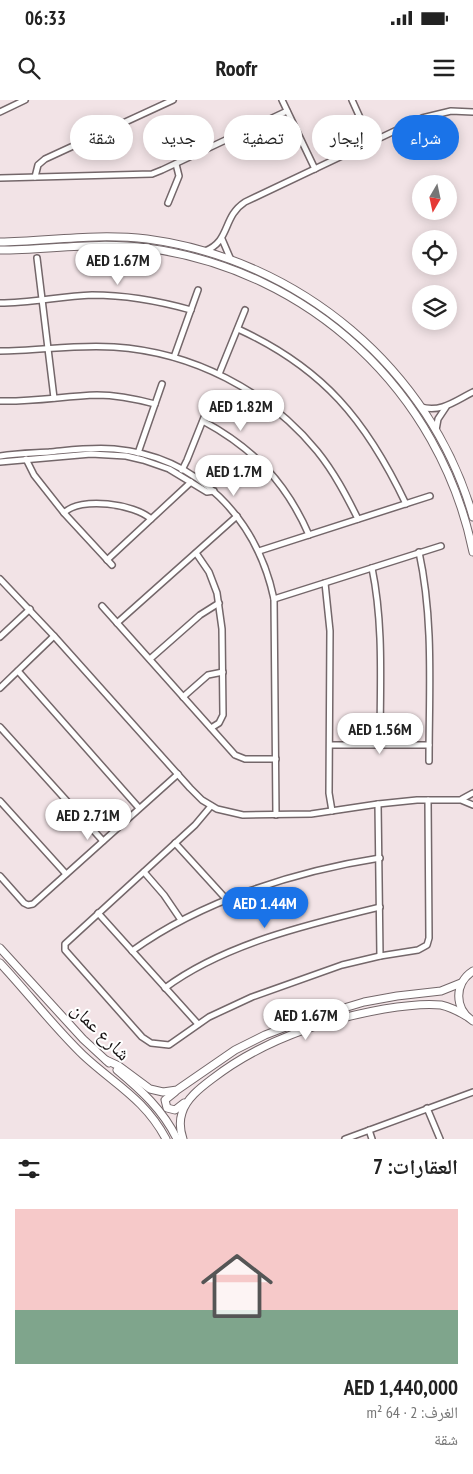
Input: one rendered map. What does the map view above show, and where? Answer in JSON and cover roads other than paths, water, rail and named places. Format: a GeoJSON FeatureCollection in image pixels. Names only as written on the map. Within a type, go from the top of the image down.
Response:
{"type":"FeatureCollection","features":[{"type":"Feature","properties":{"kind":"street"},"geometry":{"type":"LineString","coordinates":[[0,112],[25,100]]}},
{"type":"Feature","properties":{"kind":"street"},"geometry":{"type":"LineString","coordinates":[[35,177],[36,168],[42,160],[173,100]]}},
{"type":"Feature","properties":{"kind":"street"},"geometry":{"type":"LineString","coordinates":[[282,100],[315,169]]}},
{"type":"Feature","properties":{"kind":"street"},"geometry":{"type":"LineString","coordinates":[[352,100],[359,115]]}},
{"type":"Feature","properties":{"kind":"street"},"geometry":{"type":"LineString","coordinates":[[0,178],[147,175],[176,164],[287,111]]}},
{"type":"Feature","properties":{"kind":"street"},"geometry":{"type":"LineString","coordinates":[[382,137],[430,115],[451,111],[473,112]]}},
{"type":"Feature","properties":{"kind":"street"},"geometry":{"type":"LineString","coordinates":[[204,251],[222,239],[229,219],[241,205],[334,160]]}},
{"type":"Feature","properties":{"kind":"street"},"geometry":{"type":"LineString","coordinates":[[168,203],[179,176],[176,164]]}},
{"type":"Feature","properties":{"kind":"street"},"geometry":{"type":"LineString","coordinates":[[0,242],[110,236],[161,242],[204,251],[231,260],[289,286],[342,322],[382,358],[421,406],[436,430],[459,477],[473,515]]}},
{"type":"Feature","properties":{"kind":"street"},"geometry":{"type":"LineString","coordinates":[[222,239],[231,260]]}},
{"type":"Feature","properties":{"kind":"street"},"geometry":{"type":"LineString","coordinates":[[0,250],[88,245],[131,246],[188,256],[241,273],[294,300],[344,335],[383,373],[406,401],[424,427],[441,458],[456,493],[473,552]]}},
{"type":"Feature","properties":{"kind":"street"},"geometry":{"type":"LineString","coordinates":[[37,258],[54,398]]}},
{"type":"Feature","properties":{"kind":"street"},"geometry":{"type":"LineString","coordinates":[[174,357],[198,290]]}},
{"type":"Feature","properties":{"kind":"street"},"geometry":{"type":"LineString","coordinates":[[0,303],[42,301],[92,295],[143,299],[191,310]]}},
{"type":"Feature","properties":{"kind":"street"},"geometry":{"type":"LineString","coordinates":[[219,374],[245,310]]}},
{"type":"Feature","properties":{"kind":"street"},"geometry":{"type":"LineString","coordinates":[[238,329],[274,347],[306,369],[322,381],[347,407],[376,446],[406,504]]}},
{"type":"Feature","properties":{"kind":"street"},"geometry":{"type":"LineString","coordinates":[[0,351],[69,347],[113,347],[174,357],[202,366],[262,400],[308,440],[333,474],[358,519]]}},
{"type":"Feature","properties":{"kind":"street"},"geometry":{"type":"LineString","coordinates":[[138,453],[162,384]]}},
{"type":"Feature","properties":{"kind":"street"},"geometry":{"type":"LineString","coordinates":[[421,406],[434,409],[446,406],[473,392]]}},
{"type":"Feature","properties":{"kind":"street"},"geometry":{"type":"LineString","coordinates":[[0,401],[99,395],[138,399],[155,404]]}},
{"type":"Feature","properties":{"kind":"street"},"geometry":{"type":"LineString","coordinates":[[182,470],[213,395]]}},
{"type":"Feature","properties":{"kind":"street"},"geometry":{"type":"LineString","coordinates":[[436,430],[438,419],[446,406]]}},
{"type":"Feature","properties":{"kind":"street"},"geometry":{"type":"LineString","coordinates":[[203,421],[229,436],[264,464],[290,498],[309,535]]}},
{"type":"Feature","properties":{"kind":"street"},"geometry":{"type":"LineString","coordinates":[[424,427],[426,425],[430,426],[438,440],[442,442]]}},
{"type":"Feature","properties":{"kind":"street"},"geometry":{"type":"LineString","coordinates":[[0,456],[91,448],[115,449],[138,453],[161,460],[182,470],[214,491],[237,516],[259,551],[271,584],[274,599],[276,815]]}},
{"type":"Feature","properties":{"kind":"street"},"geometry":{"type":"LineString","coordinates":[[0,462],[91,454],[117,455],[152,462],[180,475],[207,492],[214,491]]}},
{"type":"Feature","properties":{"kind":"street"},"geometry":{"type":"LineString","coordinates":[[26,459],[34,475],[64,513],[112,565]]}},
{"type":"Feature","properties":{"kind":"street"},"geometry":{"type":"LineString","coordinates":[[107,560],[191,482]]}},
{"type":"Feature","properties":{"kind":"street"},"geometry":{"type":"LineString","coordinates":[[259,551],[430,496]]}},
{"type":"Feature","properties":{"kind":"street"},"geometry":{"type":"LineString","coordinates":[[64,513],[77,505],[108,505],[142,512],[150,519]]}},
{"type":"Feature","properties":{"kind":"street"},"geometry":{"type":"LineString","coordinates":[[117,623],[237,516]]}},
{"type":"Feature","properties":{"kind":"street"},"geometry":{"type":"LineString","coordinates":[[274,599],[441,546]]}},
{"type":"Feature","properties":{"kind":"street"},"geometry":{"type":"LineString","coordinates":[[419,552],[426,587],[429,622],[429,761]]}},
{"type":"Feature","properties":{"kind":"street"},"geometry":{"type":"LineString","coordinates":[[196,553],[214,582],[218,593],[222,629],[222,718],[211,728]]}},
{"type":"Feature","properties":{"kind":"street"},"geometry":{"type":"LineString","coordinates":[[372,568],[380,628],[380,745]]}},
{"type":"Feature","properties":{"kind":"street"},"geometry":{"type":"LineString","coordinates":[[1,583],[30,609],[202,800],[223,812],[276,815],[311,814],[378,804],[428,800],[461,800],[473,805]]}},
{"type":"Feature","properties":{"kind":"street"},"geometry":{"type":"LineString","coordinates":[[325,583],[330,631],[329,793],[332,811]]}},
{"type":"Feature","properties":{"kind":"street"},"geometry":{"type":"LineString","coordinates":[[150,659],[200,615],[219,603]]}},
{"type":"Feature","properties":{"kind":"street"},"geometry":{"type":"LineString","coordinates":[[102,606],[238,757],[245,759],[276,759]]}},
{"type":"Feature","properties":{"kind":"street"},"geometry":{"type":"LineString","coordinates":[[0,637],[30,609]]}},
{"type":"Feature","properties":{"kind":"street"},"geometry":{"type":"LineString","coordinates":[[0,688],[54,636]]}},
{"type":"Feature","properties":{"kind":"street"},"geometry":{"type":"LineString","coordinates":[[18,671],[139,808]]}},
{"type":"Feature","properties":{"kind":"street"},"geometry":{"type":"LineString","coordinates":[[183,696],[204,677],[212,673],[223,672]]}},
{"type":"Feature","properties":{"kind":"street"},"geometry":{"type":"LineString","coordinates":[[0,727],[103,841]]}},
{"type":"Feature","properties":{"kind":"street"},"geometry":{"type":"LineString","coordinates":[[330,745],[429,745]]}},
{"type":"Feature","properties":{"kind":"street"},"geometry":{"type":"LineString","coordinates":[[0,876],[24,903],[33,904],[178,774]]}},
{"type":"Feature","properties":{"kind":"street"},"geometry":{"type":"LineString","coordinates":[[461,800],[473,793]]}},
{"type":"Feature","properties":{"kind":"street"},"geometry":{"type":"LineString","coordinates":[[211,806],[195,825],[67,940],[65,948],[142,1037],[151,1042],[169,1045],[198,1024],[234,1004],[342,965],[425,947],[428,943],[430,880],[428,800]]}},
{"type":"Feature","properties":{"kind":"street"},"geometry":{"type":"LineString","coordinates":[[0,802],[66,874]]}},
{"type":"Feature","properties":{"kind":"street"},"geometry":{"type":"LineString","coordinates":[[378,804],[380,956]]}},
{"type":"Feature","properties":{"kind":"street"},"geometry":{"type":"LineString","coordinates":[[175,843],[226,900]]}},
{"type":"Feature","properties":{"kind":"street"},"geometry":{"type":"LineString","coordinates":[[132,951],[181,920],[226,900],[313,872],[380,858]]}},
{"type":"Feature","properties":{"kind":"street"},"geometry":{"type":"LineString","coordinates":[[144,872],[164,894],[181,920]]}},
{"type":"Feature","properties":{"kind":"street"},"geometry":{"type":"LineString","coordinates":[[165,988],[197,967],[220,956],[308,925],[380,907]]}},
{"type":"Feature","properties":{"kind":"street"},"geometry":{"type":"LineString","coordinates":[[98,913],[198,1024]]}},
{"type":"Feature","properties":{"kind":"street","name":"شارع عمان"},"geometry":{"type":"LineString","coordinates":[[0,948],[82,1039],[150,1099],[162,1114],[177,1139]]}},
{"type":"Feature","properties":{"kind":"street","name":"شارع عمان"},"geometry":{"type":"LineString","coordinates":[[0,963],[77,1048],[141,1104],[154,1119],[166,1139]]}},
{"type":"Feature","properties":{"kind":"street"},"geometry":{"type":"LineString","coordinates":[[473,971],[461,983],[442,991],[364,1002],[304,1020],[265,1035],[235,1050],[177,1090],[165,1100],[165,1105],[168,1109],[175,1110],[216,1076],[242,1059],[295,1034],[334,1021],[395,1008],[425,1005],[445,1006],[473,1021]]}},
{"type":"Feature","properties":{"kind":"street"},"geometry":{"type":"LineString","coordinates":[[461,983],[458,991],[458,1000],[466,1016]]}},
{"type":"Feature","properties":{"kind":"street"},"geometry":{"type":"LineString","coordinates":[[106,1060],[118,1066],[150,1089],[164,1092],[177,1090]]}},
{"type":"Feature","properties":{"kind":"street"},"geometry":{"type":"LineString","coordinates":[[345,1139],[473,1092]]}},
{"type":"Feature","properties":{"kind":"street"},"geometry":{"type":"LineString","coordinates":[[183,1139],[180,1130],[180,1118],[190,1098]]}},
{"type":"Feature","properties":{"kind":"street"},"geometry":{"type":"LineString","coordinates":[[427,1108],[440,1139]]}},
{"type":"Feature","properties":{"kind":"street"},"geometry":{"type":"LineString","coordinates":[[368,1130],[372,1139]]}}]}
